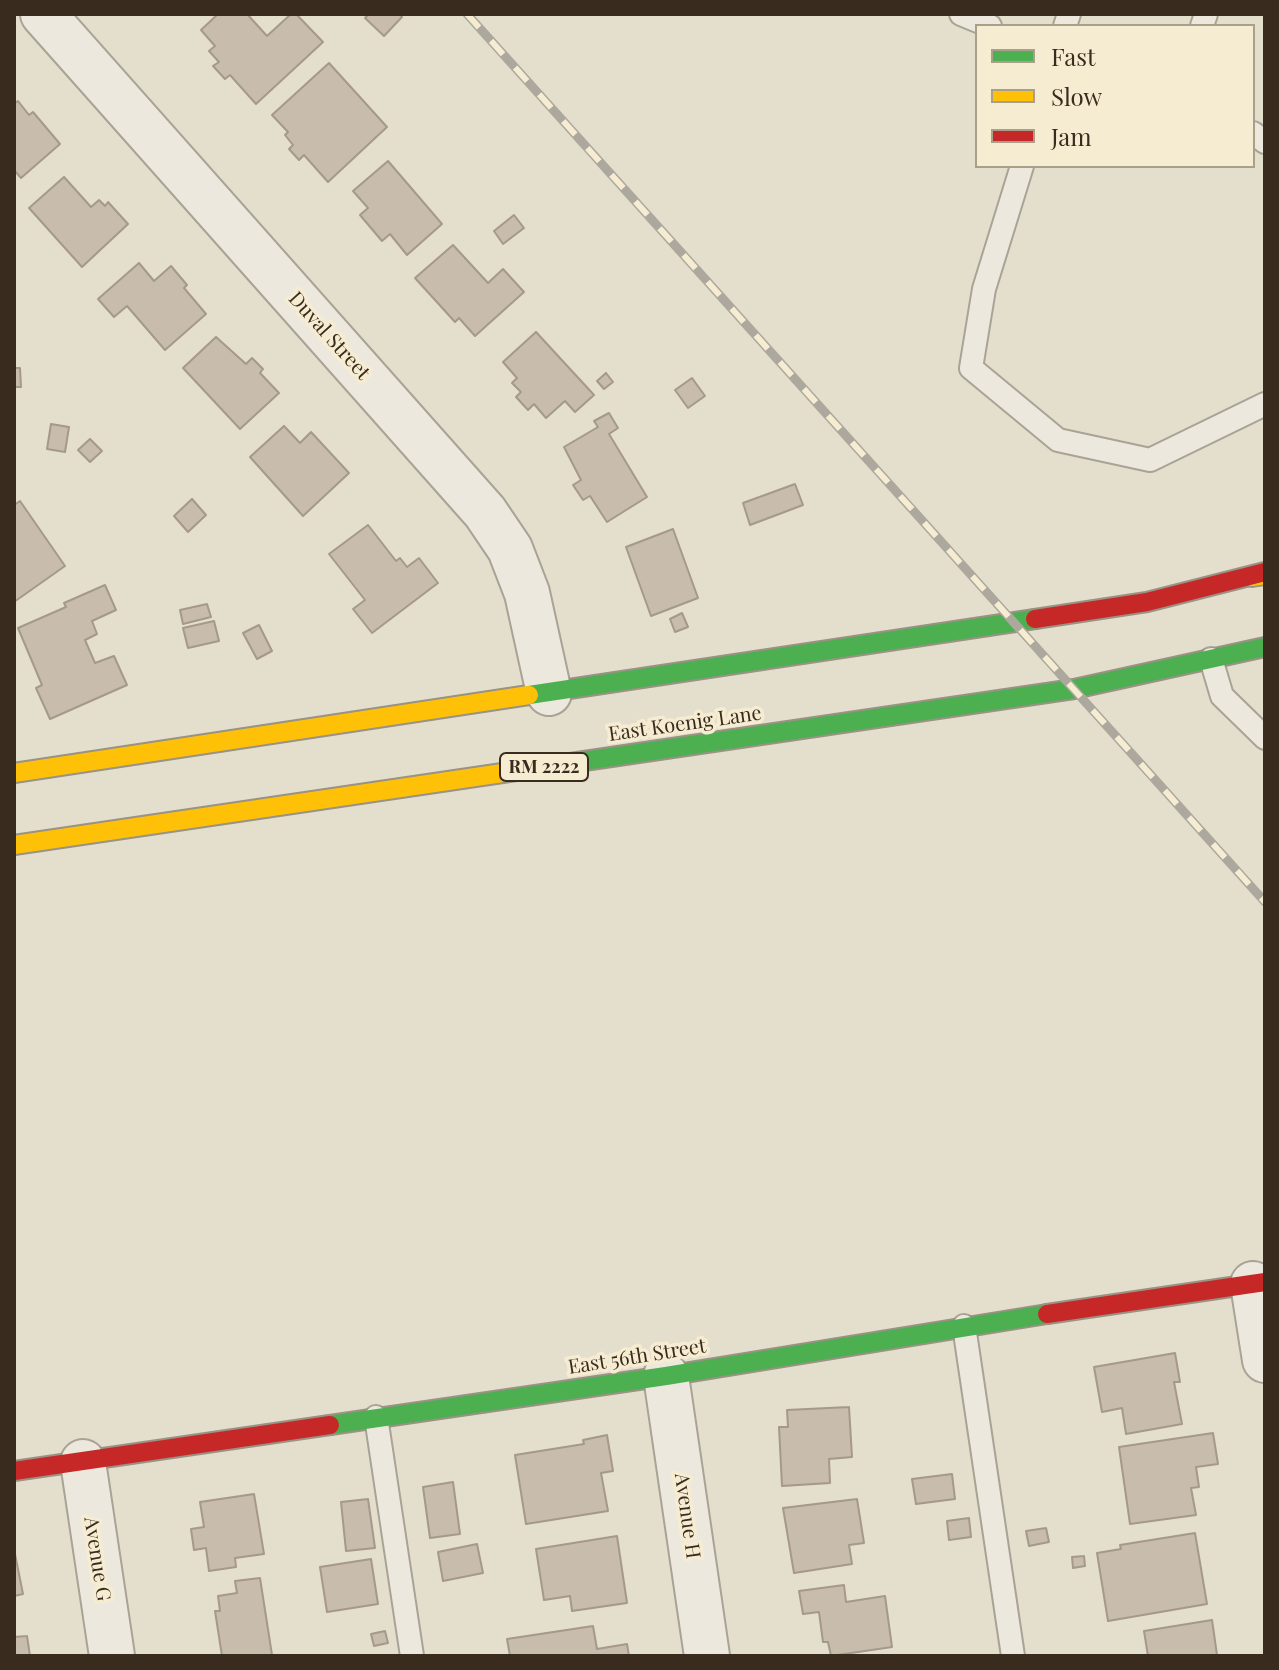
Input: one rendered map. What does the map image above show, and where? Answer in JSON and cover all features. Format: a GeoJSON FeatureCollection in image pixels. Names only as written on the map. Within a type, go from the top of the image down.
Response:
{"type":"FeatureCollection","features":[{"type":"Feature","properties":{"kind":"main road"},"geometry":{"type":"LineString","coordinates":[[14,773],[1147,602],[1261,575]]}},
{"type":"Feature","properties":{"kind":"main road","name":"East Koenig Lane"},"geometry":{"type":"LineString","coordinates":[[14,845],[1074,689],[1265,647]]}},
{"type":"Feature","properties":{"kind":"main road","name":"East 56th Street"},"geometry":{"type":"LineString","coordinates":[[14,1471],[666,1376],[964,1326],[1259,1283]]}},
{"type":"Feature","properties":{"kind":"street","name":"Duval Street"},"geometry":{"type":"LineString","coordinates":[[43,14],[485,512],[510,549],[527,593],[549,693]]}},
{"type":"Feature","properties":{"kind":"street"},"geometry":{"type":"LineString","coordinates":[[1259,1283],[1265,1360]]}},
{"type":"Feature","properties":{"kind":"street","name":"Avenue H"},"geometry":{"type":"LineString","coordinates":[[666,1376],[707,1656]]}},
{"type":"Feature","properties":{"kind":"street","name":"Avenue G"},"geometry":{"type":"LineString","coordinates":[[83,1462],[112,1656]]}},
{"type":"Feature","properties":{"kind":"lane"},"geometry":{"type":"LineString","coordinates":[[961,14],[985,24]]}},
{"type":"Feature","properties":{"kind":"lane"},"geometry":{"type":"LineString","coordinates":[[1021,168],[984,289],[971,368],[1058,440],[1150,460],[1265,404]]}},
{"type":"Feature","properties":{"kind":"lane"},"geometry":{"type":"LineString","coordinates":[[1211,659],[1222,696],[1265,738]]}},
{"type":"Feature","properties":{"kind":"lane"},"geometry":{"type":"LineString","coordinates":[[964,1326],[1013,1656]]}},
{"type":"Feature","properties":{"kind":"lane"},"geometry":{"type":"LineString","coordinates":[[376,1417],[412,1656]]}},
{"type":"Feature","properties":{"kind":"building"},"geometry":{"type":"Polygon","coordinates":[[[218,14],[247,14],[267,36],[291,14],[296,14],[323,42],[256,104],[230,75],[225,79],[213,66],[219,62],[209,51],[215,46],[201,30],[218,14]]]}},
{"type":"Feature","properties":{"kind":"building"},"geometry":{"type":"Polygon","coordinates":[[[369,14],[399,14],[402,17],[384,36],[365,18],[369,14]]]}},
{"type":"Feature","properties":{"kind":"building"},"geometry":{"type":"Polygon","coordinates":[[[329,63],[387,127],[328,182],[304,155],[299,160],[289,149],[293,145],[285,135],[288,132],[272,115],[329,63]]]}},
{"type":"Feature","properties":{"kind":"building"},"geometry":{"type":"Polygon","coordinates":[[[18,101],[29,115],[33,112],[60,144],[21,178],[14,170],[14,104],[18,101]]]}},
{"type":"Feature","properties":{"kind":"building"},"geometry":{"type":"Polygon","coordinates":[[[388,161],[442,224],[407,255],[390,234],[382,241],[360,215],[368,208],[353,191],[388,161]]]}},
{"type":"Feature","properties":{"kind":"building"},"geometry":{"type":"Polygon","coordinates":[[[64,177],[91,207],[99,200],[105,206],[108,202],[128,224],[82,267],[29,208],[64,177]]]}},
{"type":"Feature","properties":{"kind":"building"},"geometry":{"type":"Polygon","coordinates":[[[514,215],[524,228],[503,244],[494,231],[514,215]]]}},
{"type":"Feature","properties":{"kind":"building"},"geometry":{"type":"Polygon","coordinates":[[[453,245],[488,283],[503,269],[524,292],[475,336],[459,318],[455,322],[415,278],[453,245]]]}},
{"type":"Feature","properties":{"kind":"building"},"geometry":{"type":"Polygon","coordinates":[[[139,263],[154,281],[171,266],[187,285],[184,288],[206,314],[165,350],[127,306],[114,317],[98,299],[139,263]]]}},
{"type":"Feature","properties":{"kind":"building"},"geometry":{"type":"Polygon","coordinates":[[[536,332],[594,395],[575,412],[565,401],[546,418],[534,404],[528,410],[516,397],[521,392],[512,383],[517,378],[503,362],[536,332]]]}},
{"type":"Feature","properties":{"kind":"building"},"geometry":{"type":"Polygon","coordinates":[[[216,337],[246,364],[252,358],[263,369],[260,373],[279,393],[240,429],[183,368],[216,337]]]}},
{"type":"Feature","properties":{"kind":"building"},"geometry":{"type":"Polygon","coordinates":[[[14,368],[20,368],[21,387],[14,387],[14,368]]]}},
{"type":"Feature","properties":{"kind":"building"},"geometry":{"type":"Polygon","coordinates":[[[606,373],[613,382],[604,389],[597,381],[606,373]]]}},
{"type":"Feature","properties":{"kind":"building"},"geometry":{"type":"Polygon","coordinates":[[[692,378],[705,396],[688,408],[675,390],[692,378]]]}},
{"type":"Feature","properties":{"kind":"building"},"geometry":{"type":"Polygon","coordinates":[[[609,413],[618,428],[609,434],[647,497],[607,522],[590,496],[583,500],[573,485],[581,480],[564,447],[598,427],[594,421],[609,413]]]}},
{"type":"Feature","properties":{"kind":"building"},"geometry":{"type":"Polygon","coordinates":[[[51,424],[69,427],[65,452],[47,449],[51,424]]]}},
{"type":"Feature","properties":{"kind":"building"},"geometry":{"type":"Polygon","coordinates":[[[284,426],[300,443],[311,432],[349,473],[303,516],[250,457],[284,426]]]}},
{"type":"Feature","properties":{"kind":"building"},"geometry":{"type":"Polygon","coordinates":[[[90,439],[102,451],[90,462],[78,450],[90,439]]]}},
{"type":"Feature","properties":{"kind":"building"},"geometry":{"type":"Polygon","coordinates":[[[795,484],[803,505],[750,525],[743,503],[795,484]]]}},
{"type":"Feature","properties":{"kind":"building"},"geometry":{"type":"Polygon","coordinates":[[[192,499],[206,515],[188,532],[174,516],[192,499]]]}},
{"type":"Feature","properties":{"kind":"building"},"geometry":{"type":"Polygon","coordinates":[[[20,501],[65,566],[14,602],[14,505],[20,501]]]}},
{"type":"Feature","properties":{"kind":"building"},"geometry":{"type":"Polygon","coordinates":[[[368,525],[396,561],[400,558],[407,567],[419,558],[438,583],[372,633],[353,609],[365,600],[329,554],[368,525]]]}},
{"type":"Feature","properties":{"kind":"building"},"geometry":{"type":"Polygon","coordinates":[[[673,529],[698,598],[651,616],[626,547],[673,529]]]}},
{"type":"Feature","properties":{"kind":"building"},"geometry":{"type":"Polygon","coordinates":[[[105,585],[116,610],[92,621],[97,634],[85,640],[95,663],[114,656],[127,685],[50,719],[36,688],[42,685],[18,628],[66,607],[64,603],[105,585]]]}},
{"type":"Feature","properties":{"kind":"building"},"geometry":{"type":"Polygon","coordinates":[[[207,604],[211,617],[183,624],[180,610],[207,604]]]}},
{"type":"Feature","properties":{"kind":"building"},"geometry":{"type":"Polygon","coordinates":[[[682,613],[688,627],[675,632],[670,619],[682,613]]]}},
{"type":"Feature","properties":{"kind":"building"},"geometry":{"type":"Polygon","coordinates":[[[214,621],[219,641],[188,648],[183,628],[214,621]]]}},
{"type":"Feature","properties":{"kind":"building"},"geometry":{"type":"Polygon","coordinates":[[[259,625],[272,651],[257,659],[243,633],[259,625]]]}},
{"type":"Feature","properties":{"kind":"building"},"geometry":{"type":"Polygon","coordinates":[[[1175,1353],[1180,1382],[1174,1382],[1182,1424],[1126,1434],[1122,1408],[1102,1412],[1094,1367],[1175,1353]]]}},
{"type":"Feature","properties":{"kind":"building"},"geometry":{"type":"Polygon","coordinates":[[[849,1407],[852,1457],[829,1459],[830,1483],[782,1486],[779,1427],[788,1427],[787,1410],[849,1407]]]}},
{"type":"Feature","properties":{"kind":"building"},"geometry":{"type":"Polygon","coordinates":[[[1213,1433],[1218,1464],[1196,1467],[1199,1487],[1191,1488],[1196,1515],[1130,1524],[1119,1447],[1213,1433]]]}},
{"type":"Feature","properties":{"kind":"building"},"geometry":{"type":"Polygon","coordinates":[[[607,1435],[613,1471],[601,1473],[608,1511],[526,1524],[515,1455],[584,1444],[583,1440],[607,1435]]]}},
{"type":"Feature","properties":{"kind":"building"},"geometry":{"type":"Polygon","coordinates":[[[952,1474],[955,1499],[916,1504],[912,1479],[952,1474]]]}},
{"type":"Feature","properties":{"kind":"building"},"geometry":{"type":"Polygon","coordinates":[[[453,1482],[460,1534],[430,1538],[423,1487],[453,1482]]]}},
{"type":"Feature","properties":{"kind":"building"},"geometry":{"type":"Polygon","coordinates":[[[254,1494],[264,1554],[235,1558],[236,1567],[209,1571],[206,1548],[194,1550],[191,1529],[204,1527],[200,1502],[254,1494]]]}},
{"type":"Feature","properties":{"kind":"building"},"geometry":{"type":"Polygon","coordinates":[[[368,1499],[375,1548],[346,1551],[341,1502],[368,1499]]]}},
{"type":"Feature","properties":{"kind":"building"},"geometry":{"type":"Polygon","coordinates":[[[857,1499],[864,1543],[849,1545],[852,1564],[794,1573],[783,1508],[857,1499]]]}},
{"type":"Feature","properties":{"kind":"building"},"geometry":{"type":"Polygon","coordinates":[[[969,1518],[971,1537],[949,1540],[947,1521],[969,1518]]]}},
{"type":"Feature","properties":{"kind":"building"},"geometry":{"type":"Polygon","coordinates":[[[1046,1528],[1049,1542],[1029,1546],[1026,1531],[1046,1528]]]}},
{"type":"Feature","properties":{"kind":"building"},"geometry":{"type":"Polygon","coordinates":[[[1195,1533],[1207,1604],[1108,1621],[1097,1553],[1121,1549],[1120,1545],[1195,1533]]]}},
{"type":"Feature","properties":{"kind":"building"},"geometry":{"type":"Polygon","coordinates":[[[617,1536],[627,1603],[572,1611],[570,1596],[544,1600],[536,1549],[617,1536]]]}},
{"type":"Feature","properties":{"kind":"building"},"geometry":{"type":"Polygon","coordinates":[[[477,1544],[483,1573],[443,1581],[438,1552],[477,1544]]]}},
{"type":"Feature","properties":{"kind":"building"},"geometry":{"type":"Polygon","coordinates":[[[14,1549],[23,1594],[14,1596],[14,1549]]]}},
{"type":"Feature","properties":{"kind":"building"},"geometry":{"type":"Polygon","coordinates":[[[1084,1556],[1085,1566],[1073,1568],[1072,1557],[1084,1556]]]}},
{"type":"Feature","properties":{"kind":"building"},"geometry":{"type":"Polygon","coordinates":[[[371,1559],[378,1604],[327,1612],[320,1567],[371,1559]]]}},
{"type":"Feature","properties":{"kind":"building"},"geometry":{"type":"Polygon","coordinates":[[[260,1578],[272,1655],[222,1656],[215,1611],[220,1611],[218,1596],[237,1593],[235,1581],[260,1578]]]}},
{"type":"Feature","properties":{"kind":"building"},"geometry":{"type":"Polygon","coordinates":[[[844,1585],[846,1602],[885,1596],[892,1647],[831,1656],[828,1642],[823,1642],[819,1612],[803,1614],[799,1591],[844,1585]]]}},
{"type":"Feature","properties":{"kind":"building"},"geometry":{"type":"Polygon","coordinates":[[[1212,1620],[1217,1655],[1148,1656],[1144,1631],[1212,1620]]]}},
{"type":"Feature","properties":{"kind":"building"},"geometry":{"type":"Polygon","coordinates":[[[593,1626],[597,1649],[627,1644],[629,1656],[510,1656],[507,1639],[593,1626]]]}},
{"type":"Feature","properties":{"kind":"building"},"geometry":{"type":"Polygon","coordinates":[[[385,1631],[388,1643],[374,1646],[371,1634],[385,1631]]]}},
{"type":"Feature","properties":{"kind":"building"},"geometry":{"type":"Polygon","coordinates":[[[27,1636],[30,1656],[14,1656],[14,1637],[27,1636]]]}},
{"type":"Feature","properties":{"kind":"railway"},"geometry":{"type":"LineString","coordinates":[[467,14],[1265,902]]}},
{"type":"Feature","properties":{"kind":"traffic: fast"},"geometry":{"type":"LineString","coordinates":[[529,695],[1035,619]]}},
{"type":"Feature","properties":{"kind":"traffic: fast"},"geometry":{"type":"LineString","coordinates":[[516,771],[1074,689],[1265,647]]}},
{"type":"Feature","properties":{"kind":"traffic: fast"},"geometry":{"type":"LineString","coordinates":[[330,1425],[666,1376],[1047,1314]]}},
{"type":"Feature","properties":{"kind":"traffic: slow"},"geometry":{"type":"LineString","coordinates":[[1252,577],[1265,575]]}},
{"type":"Feature","properties":{"kind":"traffic: slow"},"geometry":{"type":"LineString","coordinates":[[14,773],[529,695]]}},
{"type":"Feature","properties":{"kind":"traffic: slow"},"geometry":{"type":"LineString","coordinates":[[14,845],[516,771]]}},
{"type":"Feature","properties":{"kind":"traffic: jam"},"geometry":{"type":"LineString","coordinates":[[1035,619],[1147,602],[1265,572]]}},
{"type":"Feature","properties":{"kind":"traffic: jam"},"geometry":{"type":"LineString","coordinates":[[1047,1314],[1265,1282]]}},
{"type":"Feature","properties":{"kind":"traffic: jam"},"geometry":{"type":"LineString","coordinates":[[14,1471],[330,1425]]}}]}
